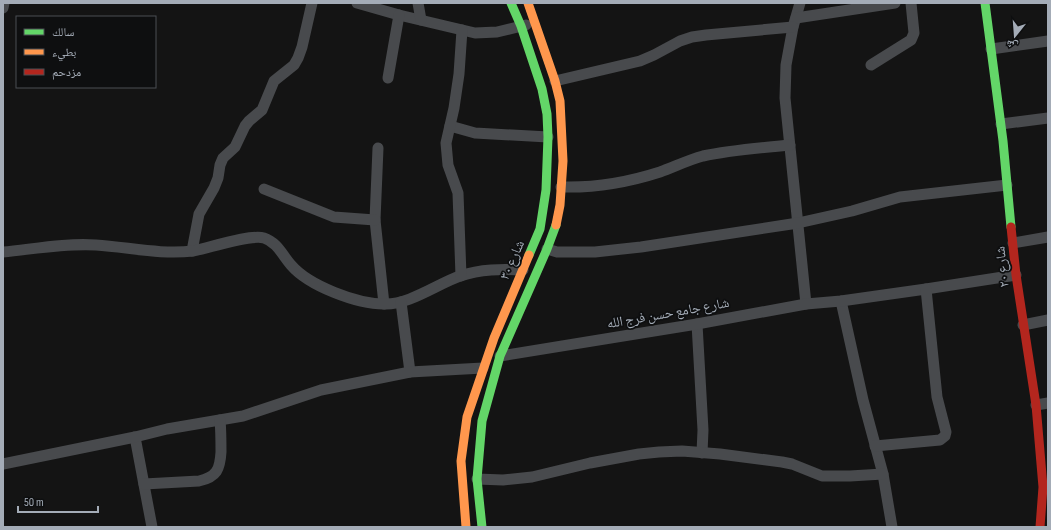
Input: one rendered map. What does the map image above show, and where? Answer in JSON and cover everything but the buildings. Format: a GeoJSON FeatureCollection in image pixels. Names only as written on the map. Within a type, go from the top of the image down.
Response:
{"type":"FeatureCollection","features":[{"type":"Feature","properties":{"kind":"street"},"geometry":{"type":"LineString","coordinates":[[3,8],[4,3]]}},
{"type":"Feature","properties":{"kind":"street"},"geometry":{"type":"LineString","coordinates":[[192,251],[199,214],[211,195],[223,158],[235,147],[249,121],[262,110],[274,81],[294,65],[302,47],[312,3]]}},
{"type":"Feature","properties":{"kind":"street"},"geometry":{"type":"LineString","coordinates":[[357,3],[462,30],[486,33],[497,32],[535,23]]}},
{"type":"Feature","properties":{"kind":"street"},"geometry":{"type":"LineString","coordinates":[[418,3],[421,20]]}},
{"type":"Feature","properties":{"kind":"street","name":"شارع ٣٠"},"geometry":{"type":"LineString","coordinates":[[466,527],[461,460],[467,417],[494,338],[540,229],[546,190],[548,137],[547,114],[542,89],[521,26],[511,3]]}},
{"type":"Feature","properties":{"kind":"street","name":"شارع ٣٠"},"geometry":{"type":"LineString","coordinates":[[479,527],[477,480],[482,421],[500,356],[547,250],[555,227],[560,205],[563,161],[562,116],[560,101],[555,81],[528,3]]}},
{"type":"Feature","properties":{"kind":"street"},"geometry":{"type":"LineString","coordinates":[[800,3],[794,22],[786,65],[785,98],[806,304]]}},
{"type":"Feature","properties":{"kind":"street"},"geometry":{"type":"LineString","coordinates":[[555,81],[640,61],[680,41],[692,38],[794,22],[895,3]]}},
{"type":"Feature","properties":{"kind":"street"},"geometry":{"type":"LineString","coordinates":[[871,66],[911,40],[914,34],[911,3]]}},
{"type":"Feature","properties":{"kind":"street","name":"شارع ٢٠"},"geometry":{"type":"LineString","coordinates":[[985,3],[1001,124],[1016,274],[1036,405],[1045,487],[1040,527]]}},
{"type":"Feature","properties":{"kind":"street"},"geometry":{"type":"LineString","coordinates":[[388,78],[399,15]]}},
{"type":"Feature","properties":{"kind":"street"},"geometry":{"type":"LineString","coordinates":[[461,276],[458,193],[448,165],[446,150],[447,135],[454,108],[458,82],[462,30]]}},
{"type":"Feature","properties":{"kind":"street"},"geometry":{"type":"LineString","coordinates":[[991,49],[1048,41]]}},
{"type":"Feature","properties":{"kind":"street"},"geometry":{"type":"LineString","coordinates":[[1001,124],[1048,118]]}},
{"type":"Feature","properties":{"kind":"street"},"geometry":{"type":"LineString","coordinates":[[450,126],[475,133],[548,137]]}},
{"type":"Feature","properties":{"kind":"street"},"geometry":{"type":"LineString","coordinates":[[561,187],[580,188],[626,180],[659,172],[701,157],[718,153],[790,145]]}},
{"type":"Feature","properties":{"kind":"street"},"geometry":{"type":"LineString","coordinates":[[378,148],[375,220],[384,304]]}},
{"type":"Feature","properties":{"kind":"street"},"geometry":{"type":"LineString","coordinates":[[547,250],[557,252],[595,252],[641,247],[798,223],[852,211],[900,197],[1007,185]]}},
{"type":"Feature","properties":{"kind":"street"},"geometry":{"type":"LineString","coordinates":[[264,189],[334,217],[375,220]]}},
{"type":"Feature","properties":{"kind":"street"},"geometry":{"type":"LineString","coordinates":[[3,252],[80,245],[97,245],[166,252],[192,251],[251,238],[263,238],[273,243],[291,265],[302,276],[313,283],[341,295],[362,301],[384,304],[401,302],[461,276],[489,270],[523,270]]}},
{"type":"Feature","properties":{"kind":"street"},"geometry":{"type":"LineString","coordinates":[[1013,243],[1048,238]]}},
{"type":"Feature","properties":{"kind":"street","name":"شارع جامع حسن فرج الله"},"geometry":{"type":"LineString","coordinates":[[500,356],[696,324],[806,304],[841,301],[926,289],[1016,274]]}},
{"type":"Feature","properties":{"kind":"street"},"geometry":{"type":"LineString","coordinates":[[875,446],[940,440],[945,436],[946,432],[937,397],[926,289]]}},
{"type":"Feature","properties":{"kind":"street"},"geometry":{"type":"LineString","coordinates":[[841,301],[851,349],[882,474],[892,527]]}},
{"type":"Feature","properties":{"kind":"street"},"geometry":{"type":"LineString","coordinates":[[401,302],[410,372]]}},
{"type":"Feature","properties":{"kind":"street"},"geometry":{"type":"LineString","coordinates":[[1023,325],[1048,320]]}},
{"type":"Feature","properties":{"kind":"street"},"geometry":{"type":"LineString","coordinates":[[696,324],[703,430],[702,453]]}},
{"type":"Feature","properties":{"kind":"street"},"geometry":{"type":"LineString","coordinates":[[3,464],[167,429],[243,416],[321,390],[410,372],[483,368]]}},
{"type":"Feature","properties":{"kind":"street"},"geometry":{"type":"LineString","coordinates":[[1036,405],[1048,403]]}},
{"type":"Feature","properties":{"kind":"street"},"geometry":{"type":"LineString","coordinates":[[144,484],[199,482],[207,480],[213,476],[220,465],[222,437],[220,420]]}},
{"type":"Feature","properties":{"kind":"street"},"geometry":{"type":"LineString","coordinates":[[135,437],[152,527]]}},
{"type":"Feature","properties":{"kind":"street"},"geometry":{"type":"LineString","coordinates":[[477,480],[503,480],[532,477],[590,464],[659,452],[682,451],[782,462],[792,464],[822,476],[882,474]]}},
{"type":"Feature","properties":{"kind":"traffic: fast"},"geometry":{"type":"LineString","coordinates":[[511,3],[521,26],[542,89],[547,114],[548,137],[546,190],[540,229],[529,255]]}},
{"type":"Feature","properties":{"kind":"traffic: fast"},"geometry":{"type":"LineString","coordinates":[[985,3],[1003,141],[1011,227]]}},
{"type":"Feature","properties":{"kind":"traffic: fast"},"geometry":{"type":"LineString","coordinates":[[482,527],[477,479],[482,421],[500,356],[556,225]]}},
{"type":"Feature","properties":{"kind":"traffic: slow"},"geometry":{"type":"LineString","coordinates":[[528,3],[555,81],[560,101],[563,161],[560,205],[556,225]]}},
{"type":"Feature","properties":{"kind":"traffic: slow"},"geometry":{"type":"LineString","coordinates":[[466,527],[461,461],[467,417],[494,338],[529,255]]}},
{"type":"Feature","properties":{"kind":"traffic: jam"},"geometry":{"type":"LineString","coordinates":[[1011,227],[1016,275],[1036,405],[1043,487],[1040,527]]}}]}
